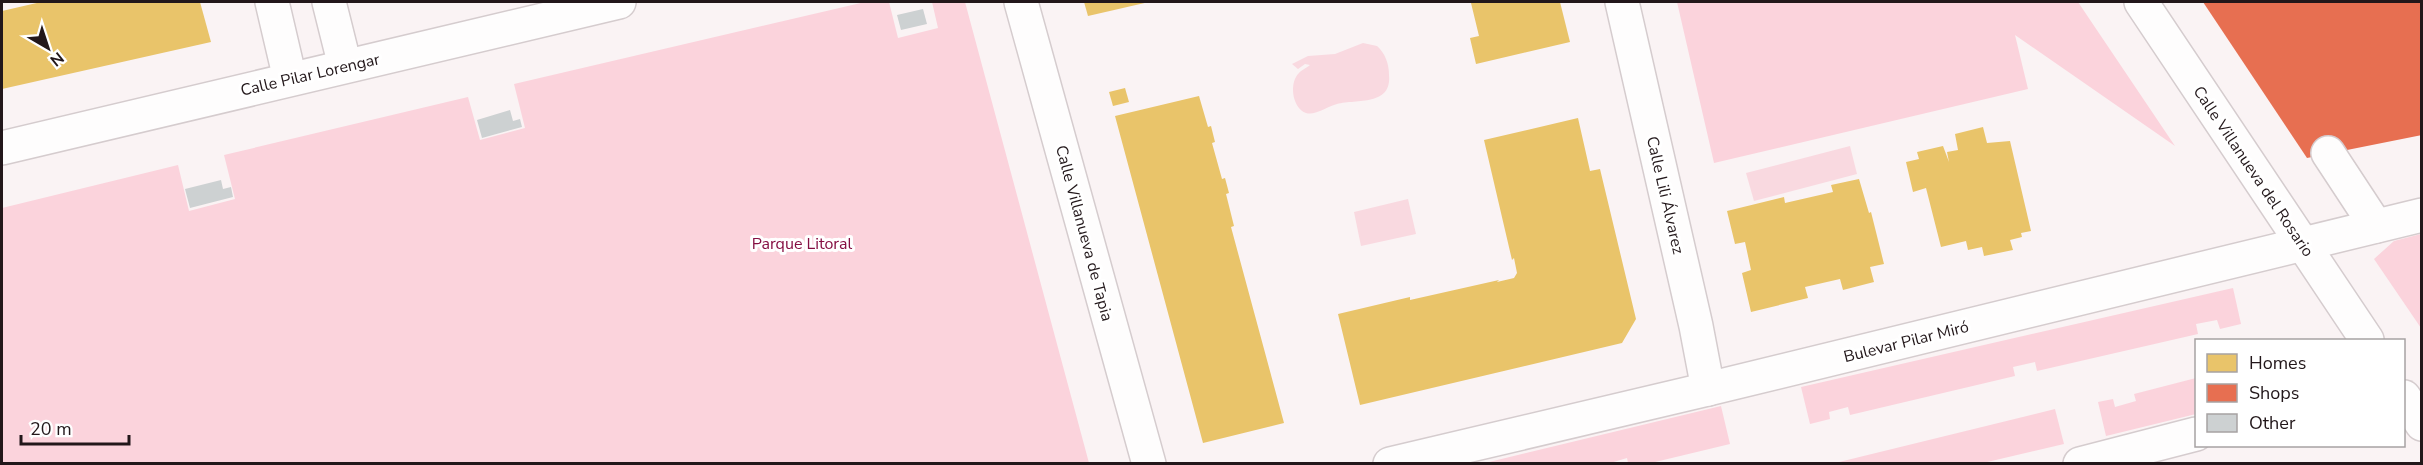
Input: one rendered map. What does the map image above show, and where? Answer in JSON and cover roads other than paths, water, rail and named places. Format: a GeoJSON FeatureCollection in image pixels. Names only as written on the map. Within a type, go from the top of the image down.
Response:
{"type":"FeatureCollection","features":[{"type":"Feature","properties":{"kind":"street"},"geometry":{"type":"LineString","coordinates":[[272,2],[290,79]]}},
{"type":"Feature","properties":{"kind":"street"},"geometry":{"type":"LineString","coordinates":[[329,2],[345,66]]}},
{"type":"Feature","properties":{"kind":"street","name":"Calle Pilar Lorengar"},"geometry":{"type":"LineString","coordinates":[[2,148],[619,2]]}},
{"type":"Feature","properties":{"kind":"street","name":"Calle Villanueva de Tapia"},"geometry":{"type":"LineString","coordinates":[[1022,2],[1149,464]]}},
{"type":"Feature","properties":{"kind":"street","name":"Calle Lili Álvarez"},"geometry":{"type":"LineString","coordinates":[[1622,2],[1696,326],[1708,389]]}},
{"type":"Feature","properties":{"kind":"street","name":"Calle Villanueva del Rosario"},"geometry":{"type":"LineString","coordinates":[[2141,2],[2366,339]]}},
{"type":"Feature","properties":{"kind":"street"},"geometry":{"type":"LineString","coordinates":[[2328,153],[2376,226]]}},
{"type":"Feature","properties":{"kind":"street","name":"Bulevar Pilar Miró"},"geometry":{"type":"LineString","coordinates":[[1390,464],[2421,215]]}},
{"type":"Feature","properties":{"kind":"street"},"geometry":{"type":"LineString","coordinates":[[2405,400],[2421,424]]}},
{"type":"Feature","properties":{"kind":"street"},"geometry":{"type":"LineString","coordinates":[[2080,464],[2195,434]]}},
{"type":"Feature","properties":{"kind":"park label","name":"Parque Litoral"},"geometry":{"type":"Point","coordinates":[802,243]}}]}
